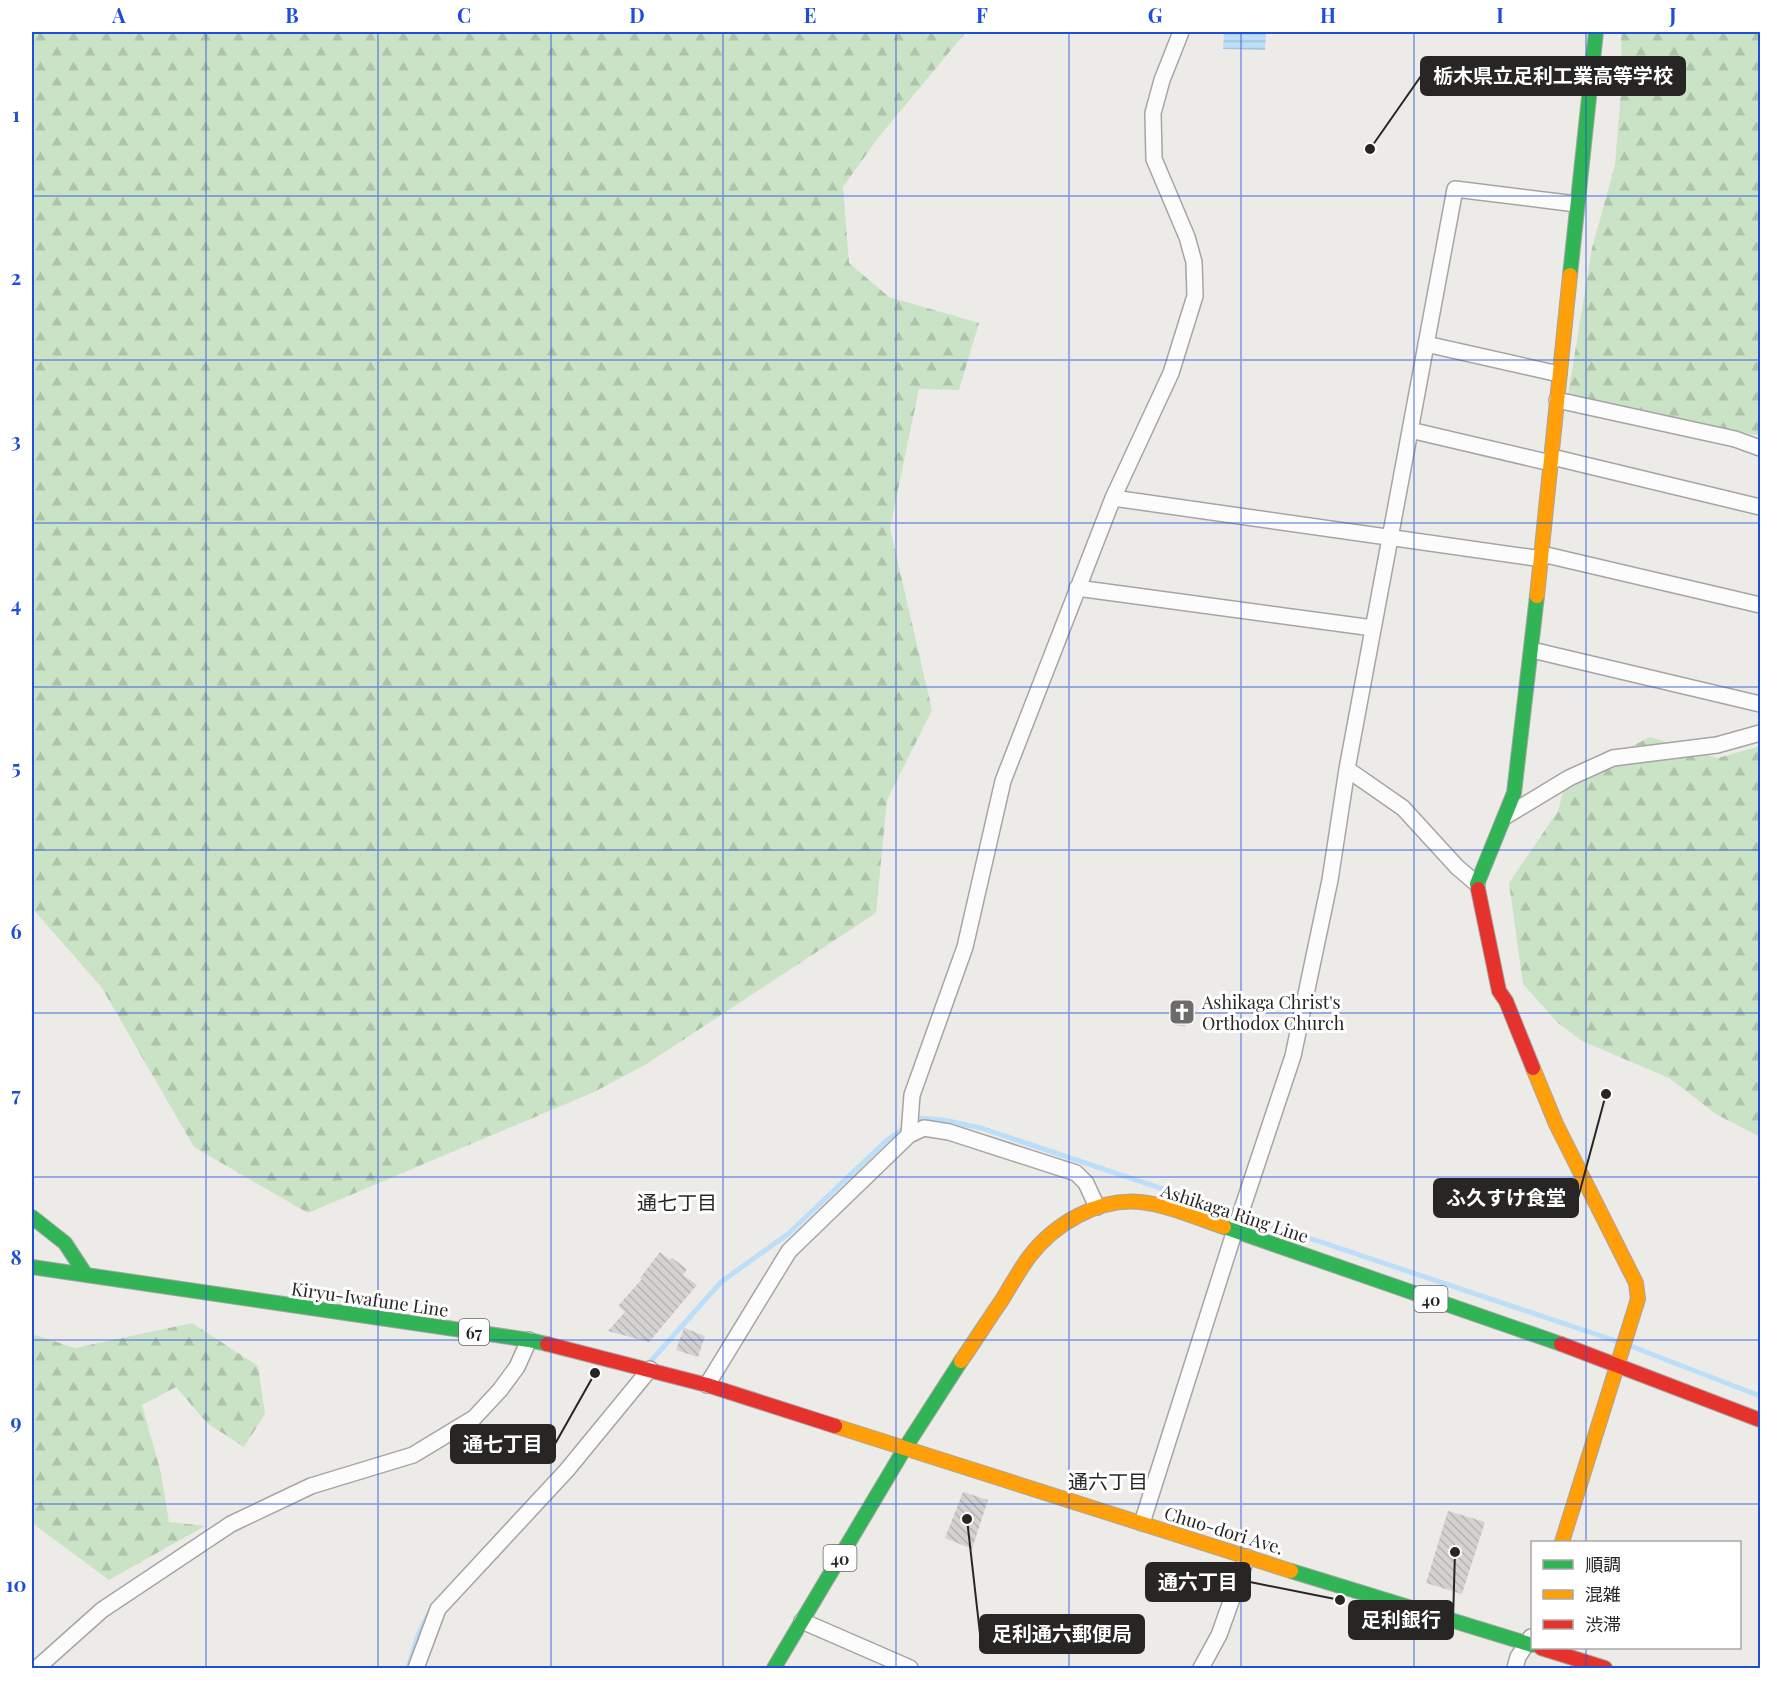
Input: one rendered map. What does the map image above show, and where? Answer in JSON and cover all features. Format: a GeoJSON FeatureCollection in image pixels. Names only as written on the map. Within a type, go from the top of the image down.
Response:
{"type":"FeatureCollection","features":[{"type":"Feature","properties":{"kind":"main road"},"geometry":{"type":"LineString","coordinates":[[1562,1541],[1638,1299],[1636,1283],[1556,1124],[1506,1001],[1499,991],[1477,884],[1514,793],[1532,650],[1576,204],[1596,32]]}},
{"type":"Feature","properties":{"kind":"main road","name":"Ashikaga Ring Line"},"geometry":{"type":"LineString","coordinates":[[774,1668],[905,1448],[1030,1256],[1055,1229],[1070,1219],[1097,1207],[1130,1202],[1157,1205],[1235,1230],[1617,1363],[1761,1420]]}},
{"type":"Feature","properties":{"kind":"main road"},"geometry":{"type":"LineString","coordinates":[[32,1217],[65,1244],[86,1275]]}},
{"type":"Feature","properties":{"kind":"main road","name":"Kiryu-Iwafune Line"},"geometry":{"type":"LineString","coordinates":[[32,1267],[529,1340],[707,1385],[905,1448]]}},
{"type":"Feature","properties":{"kind":"main road","name":"Chuo-dori Ave."},"geometry":{"type":"LineString","coordinates":[[905,1448],[1248,1557],[1531,1641]]}},
{"type":"Feature","properties":{"kind":"main road","name":"Chuo-dori Ave."},"geometry":{"type":"LineString","coordinates":[[1553,1649],[1605,1668]]}},
{"type":"Feature","properties":{"kind":"street"},"geometry":{"type":"LineString","coordinates":[[909,1135],[912,1095],[965,947],[1003,781],[1113,498],[1171,373],[1195,296],[1194,262],[1187,237],[1154,159],[1153,113],[1162,80],[1180,32]]}},
{"type":"Feature","properties":{"kind":"street"},"geometry":{"type":"LineString","coordinates":[[1142,1523],[1293,1056],[1330,880],[1347,769],[1455,189],[1576,204]]}},
{"type":"Feature","properties":{"kind":"street"},"geometry":{"type":"LineString","coordinates":[[1426,344],[1559,374]]}},
{"type":"Feature","properties":{"kind":"street"},"geometry":{"type":"LineString","coordinates":[[1557,400],[1735,439],[1761,448]]}},
{"type":"Feature","properties":{"kind":"street"},"geometry":{"type":"LineString","coordinates":[[1410,430],[1761,507]]}},
{"type":"Feature","properties":{"kind":"street"},"geometry":{"type":"LineString","coordinates":[[1113,498],[1391,538],[1542,556],[1761,605]]}},
{"type":"Feature","properties":{"kind":"street"},"geometry":{"type":"LineString","coordinates":[[1077,588],[1373,628]]}},
{"type":"Feature","properties":{"kind":"street"},"geometry":{"type":"LineString","coordinates":[[1532,650],[1761,704]]}},
{"type":"Feature","properties":{"kind":"street"},"geometry":{"type":"LineString","coordinates":[[1506,816],[1569,778],[1613,758],[1717,745],[1761,733]]}},
{"type":"Feature","properties":{"kind":"street"},"geometry":{"type":"LineString","coordinates":[[1347,769],[1402,808],[1456,867],[1477,884]]}},
{"type":"Feature","properties":{"kind":"street"},"geometry":{"type":"LineString","coordinates":[[707,1385],[789,1251],[909,1135],[924,1128],[949,1132],[1076,1173],[1086,1183],[1097,1207]]}},
{"type":"Feature","properties":{"kind":"street"},"geometry":{"type":"LineString","coordinates":[[37,1668],[102,1610],[231,1524],[311,1486],[413,1455],[474,1418],[506,1382],[517,1366],[529,1340]]}},
{"type":"Feature","properties":{"kind":"street"},"geometry":{"type":"LineString","coordinates":[[416,1668],[438,1609],[567,1470],[650,1369]]}},
{"type":"Feature","properties":{"kind":"street"},"geometry":{"type":"LineString","coordinates":[[1201,1668],[1219,1635],[1248,1557]]}},
{"type":"Feature","properties":{"kind":"street"},"geometry":{"type":"LineString","coordinates":[[802,1621],[910,1668]]}},
{"type":"Feature","properties":{"kind":"street"},"geometry":{"type":"LineString","coordinates":[[1515,1668],[1518,1657],[1531,1645]]}},
{"type":"Feature","properties":{"kind":"green space"},"geometry":{"type":"Polygon","coordinates":[[[32,32],[966,32],[878,138],[843,187],[849,263],[889,297],[979,323],[959,390],[919,389],[890,528],[932,710],[887,800],[876,913],[645,1065],[594,1092],[308,1213],[194,1147],[102,988],[32,908],[32,32]]]}},
{"type":"Feature","properties":{"kind":"green space"},"geometry":{"type":"Polygon","coordinates":[[[1621,32],[1760,32],[1760,436],[1568,395],[1592,248],[1615,165],[1622,79],[1621,32]]]}},
{"type":"Feature","properties":{"kind":"green space"},"geometry":{"type":"Polygon","coordinates":[[[1650,737],[1718,758],[1760,746],[1760,1137],[1716,1114],[1669,1078],[1582,1041],[1558,1023],[1523,984],[1509,883],[1558,811],[1566,780],[1650,737]]]}},
{"type":"Feature","properties":{"kind":"green space"},"geometry":{"type":"Polygon","coordinates":[[[192,1323],[258,1366],[265,1414],[244,1447],[207,1423],[176,1387],[142,1405],[161,1473],[169,1522],[205,1526],[109,1580],[32,1523],[32,1334],[75,1348],[192,1323]]]}},
{"type":"Feature","properties":{"kind":"water"},"geometry":{"type":"Polygon","coordinates":[[[1224,32],[1266,32],[1265,50],[1223,49],[1224,32]]]}},
{"type":"Feature","properties":{"kind":"building"},"geometry":{"type":"Polygon","coordinates":[[[1178,1005],[1190,1008],[1185,1027],[1173,1024],[1178,1005]]]}},
{"type":"Feature","properties":{"kind":"building"},"geometry":{"type":"Polygon","coordinates":[[[660,1252],[687,1269],[683,1275],[697,1285],[649,1342],[608,1331],[625,1312],[618,1306],[642,1279],[640,1278],[660,1252]]]}},
{"type":"Feature","properties":{"kind":"building"},"geometry":{"type":"Polygon","coordinates":[[[684,1328],[705,1336],[698,1357],[676,1350],[684,1328]]]}},
{"type":"Feature","properties":{"kind":"building"},"geometry":{"type":"Polygon","coordinates":[[[963,1492],[988,1500],[972,1549],[945,1538],[963,1492]]]}},
{"type":"Feature","properties":{"kind":"building"},"geometry":{"type":"Polygon","coordinates":[[[1448,1511],[1485,1522],[1462,1594],[1426,1583],[1448,1511]]]}},
{"type":"Feature","properties":{"kind":"waterway"},"geometry":{"type":"LineString","coordinates":[[650,1362],[721,1282],[788,1234],[887,1140],[919,1118],[943,1120],[981,1128],[1619,1342]]}},
{"type":"Feature","properties":{"kind":"waterway"},"geometry":{"type":"LineString","coordinates":[[1628,1345],[1760,1396]]}},
{"type":"Feature","properties":{"kind":"waterway"},"geometry":{"type":"LineString","coordinates":[[408,1668],[418,1635],[432,1607]]}},
{"type":"Feature","properties":{"kind":"traffic: fast"},"geometry":{"type":"LineString","coordinates":[[1570,275],[1596,32]]}},
{"type":"Feature","properties":{"kind":"traffic: fast"},"geometry":{"type":"LineString","coordinates":[[1478,889],[1477,884],[1514,793],[1537,596]]}},
{"type":"Feature","properties":{"kind":"traffic: fast"},"geometry":{"type":"LineString","coordinates":[[32,1217],[65,1243],[86,1275]]}},
{"type":"Feature","properties":{"kind":"traffic: fast"},"geometry":{"type":"LineString","coordinates":[[1224,1227],[1561,1344]]}},
{"type":"Feature","properties":{"kind":"traffic: fast"},"geometry":{"type":"LineString","coordinates":[[32,1267],[547,1344]]}},
{"type":"Feature","properties":{"kind":"traffic: fast"},"geometry":{"type":"LineString","coordinates":[[774,1668],[905,1448],[961,1361]]}},
{"type":"Feature","properties":{"kind":"traffic: fast"},"geometry":{"type":"LineString","coordinates":[[1291,1571],[1531,1645]]}},
{"type":"Feature","properties":{"kind":"traffic: slow"},"geometry":{"type":"LineString","coordinates":[[1537,596],[1570,275]]}},
{"type":"Feature","properties":{"kind":"traffic: slow"},"geometry":{"type":"LineString","coordinates":[[1533,1068],[1556,1124],[1636,1283],[1638,1299],[1562,1541]]}},
{"type":"Feature","properties":{"kind":"traffic: slow"},"geometry":{"type":"LineString","coordinates":[[961,1361],[1029,1257],[1051,1234],[1078,1216],[1108,1204],[1140,1202],[1172,1209],[1224,1227]]}},
{"type":"Feature","properties":{"kind":"traffic: slow"},"geometry":{"type":"LineString","coordinates":[[835,1426],[1291,1571]]}},
{"type":"Feature","properties":{"kind":"traffic: jam"},"geometry":{"type":"LineString","coordinates":[[1478,889],[1499,991],[1506,1001],[1533,1068]]}},
{"type":"Feature","properties":{"kind":"traffic: jam"},"geometry":{"type":"LineString","coordinates":[[547,1344],[707,1385],[835,1426]]}},
{"type":"Feature","properties":{"kind":"traffic: jam"},"geometry":{"type":"LineString","coordinates":[[1561,1344],[1760,1420]]}},
{"type":"Feature","properties":{"kind":"traffic: jam"},"geometry":{"type":"LineString","coordinates":[[1544,1649],[1605,1668]]}},
{"type":"Feature","properties":{"kind":"place","name":"栃木県立足利工業高等学校"},"geometry":{"type":"Point","coordinates":[1370,149]}},
{"type":"Feature","properties":{"kind":"place","name":"Ashikaga Christ's Orthodox Church"},"geometry":{"type":"Point","coordinates":[1182,1012]}},
{"type":"Feature","properties":{"kind":"place","name":"ふ久すけ食堂"},"geometry":{"type":"Point","coordinates":[1606,1094]}},
{"type":"Feature","properties":{"kind":"place","name":"通七丁目"},"geometry":{"type":"Point","coordinates":[595,1373]}},
{"type":"Feature","properties":{"kind":"place","name":"足利通六郵便局"},"geometry":{"type":"Point","coordinates":[967,1519]}},
{"type":"Feature","properties":{"kind":"place","name":"足利銀行"},"geometry":{"type":"Point","coordinates":[1455,1552]}},
{"type":"Feature","properties":{"kind":"place","name":"通六丁目"},"geometry":{"type":"Point","coordinates":[1340,1600]}},
{"type":"Feature","properties":{"kind":"district","name":"通七丁目"},"geometry":{"type":"Point","coordinates":[677,1201]}},
{"type":"Feature","properties":{"kind":"district","name":"通六丁目"},"geometry":{"type":"Point","coordinates":[1108,1480]}}]}
